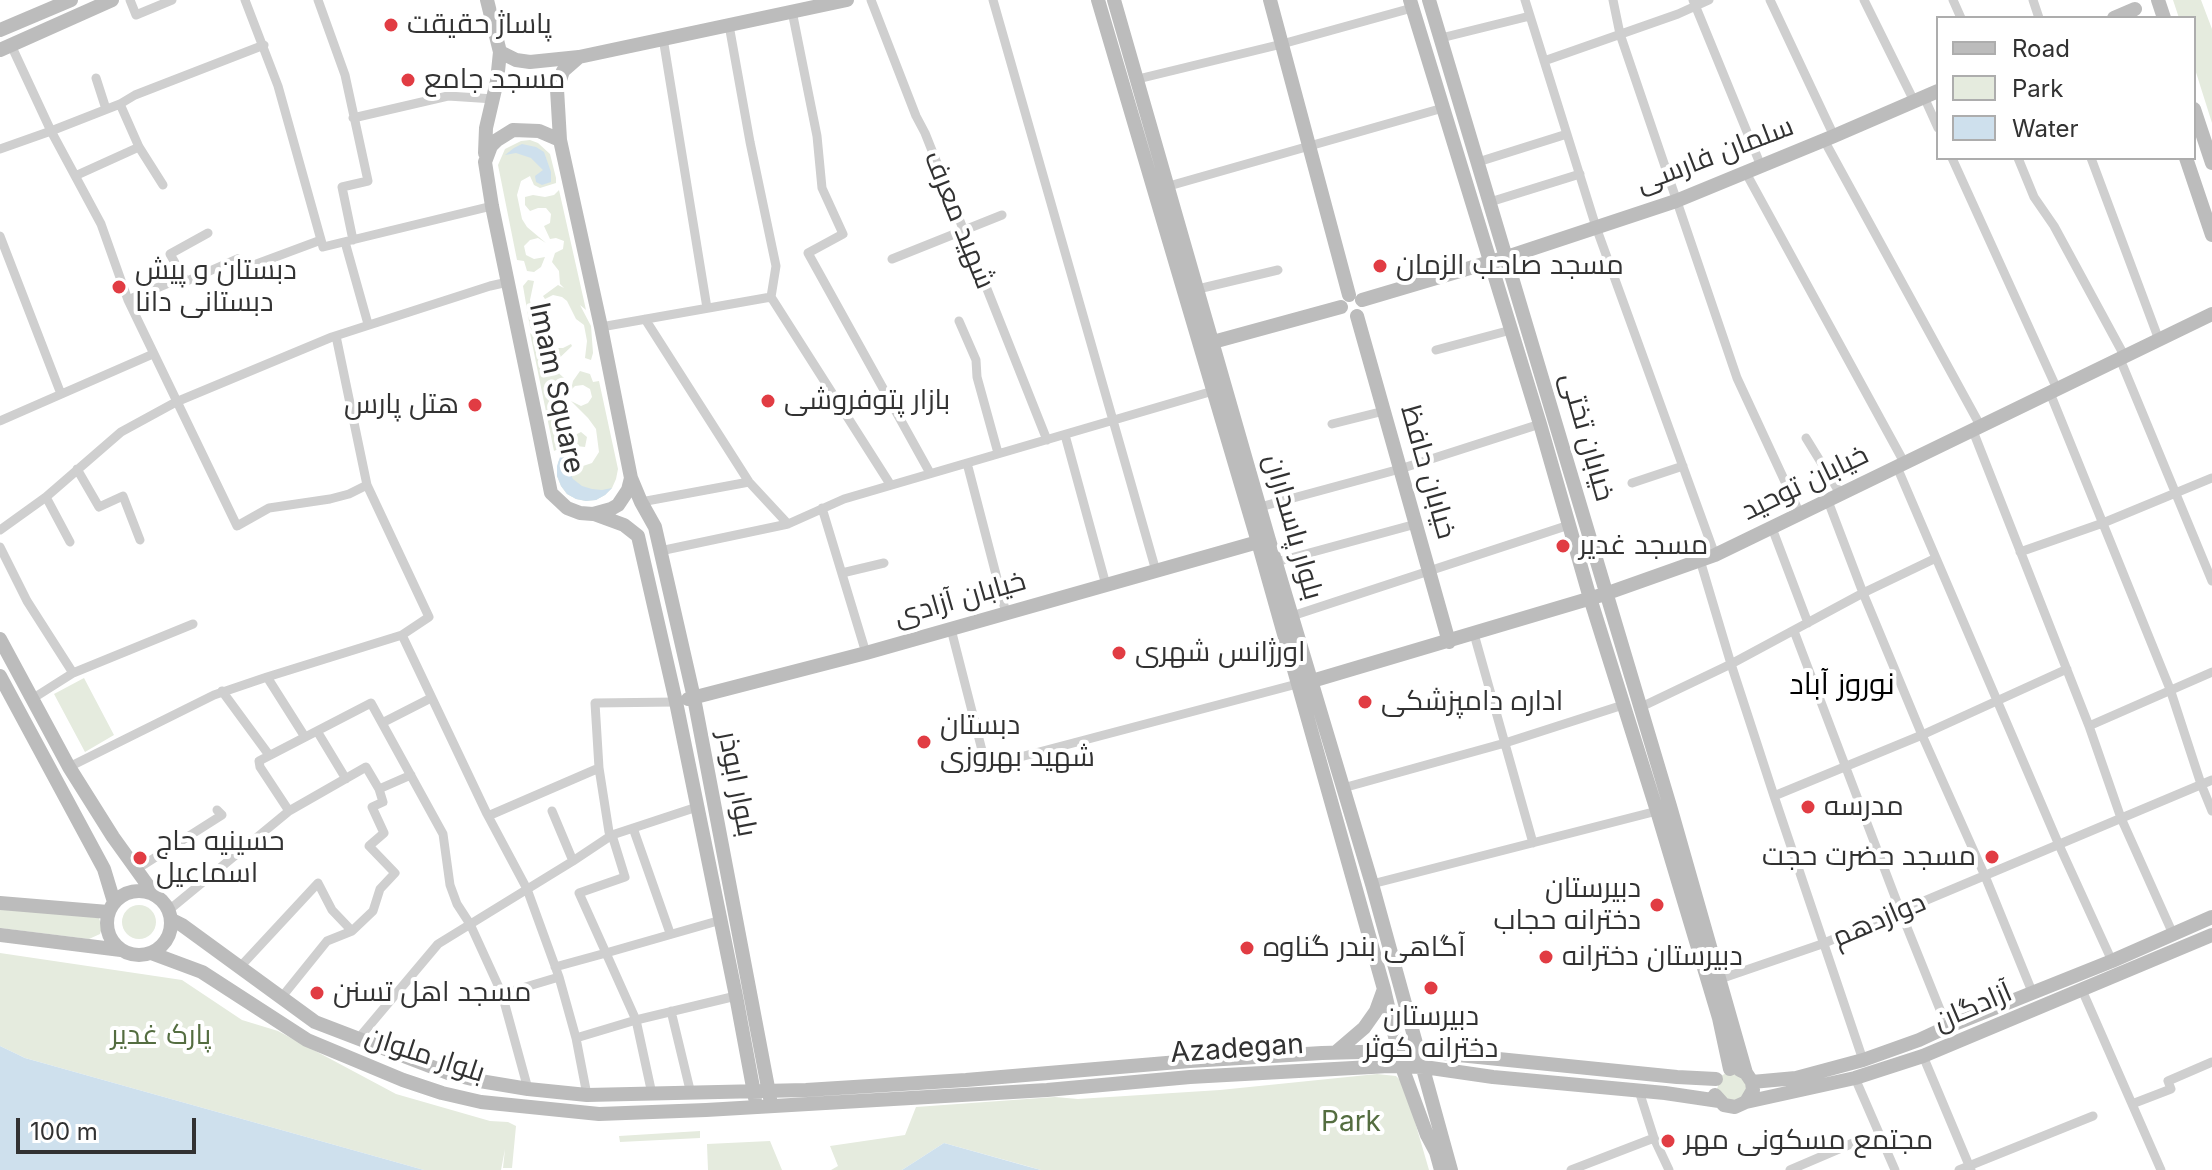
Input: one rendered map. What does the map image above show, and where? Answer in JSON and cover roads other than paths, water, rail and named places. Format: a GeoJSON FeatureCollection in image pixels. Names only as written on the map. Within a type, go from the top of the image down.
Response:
{"type":"FeatureCollection","features":[{"type":"Feature","properties":{"kind":"main road"},"geometry":{"type":"LineString","coordinates":[[0,30],[71,0]]}},
{"type":"Feature","properties":{"kind":"main road"},"geometry":{"type":"LineString","coordinates":[[6,48],[112,0]]}},
{"type":"Feature","properties":{"kind":"main road"},"geometry":{"type":"LineString","coordinates":[[487,0],[500,52],[516,60],[530,62],[579,57],[847,0]]}},
{"type":"Feature","properties":{"kind":"main road","name":"بلوار پاسداران"},"geometry":{"type":"LineString","coordinates":[[1098,0],[1149,144],[1169,186],[1292,616],[1304,683],[1402,1067],[1441,1170]]}},
{"type":"Feature","properties":{"kind":"main road","name":"بلوار پاسداران"},"geometry":{"type":"LineString","coordinates":[[1114,0],[1138,79],[1149,144],[1213,391],[1304,683],[1343,788],[1451,1170]]}},
{"type":"Feature","properties":{"kind":"main road"},"geometry":{"type":"LineString","coordinates":[[1270,0],[1351,301]]}},
{"type":"Feature","properties":{"kind":"main road","name":"خیابان تختی"},"geometry":{"type":"LineString","coordinates":[[1429,0],[1507,257],[1598,596],[1623,705],[1719,1018],[1730,1069]]}},
{"type":"Feature","properties":{"kind":"main road","name":"خیابان تختی"},"geometry":{"type":"LineString","coordinates":[[1411,4],[1569,525],[1639,708],[1749,1078]]}},
{"type":"Feature","properties":{"kind":"main road","name":"Imam Square"},"geometry":{"type":"LineString","coordinates":[[500,52],[494,99],[486,128],[485,162],[492,206],[551,493],[567,508],[593,514],[618,505],[628,490],[631,478],[560,140],[557,89],[563,71],[579,57]]}},
{"type":"Feature","properties":{"kind":"main road","name":"سلمان فارسی"},"geometry":{"type":"LineString","coordinates":[[1213,342],[1507,257],[1676,201],[1936,92]]}},
{"type":"Feature","properties":{"kind":"main road"},"geometry":{"type":"LineString","coordinates":[[2196,115],[2212,163]]}},
{"type":"Feature","properties":{"kind":"main road"},"geometry":{"type":"LineString","coordinates":[[485,162],[491,146],[513,130],[539,131],[560,140]]}},
{"type":"Feature","properties":{"kind":"main road"},"geometry":{"type":"LineString","coordinates":[[2187,160],[2212,235]]}},
{"type":"Feature","properties":{"kind":"main road","name":"خیابان حافظ"},"geometry":{"type":"LineString","coordinates":[[1351,301],[1363,311],[1357,316],[1449,642]]}},
{"type":"Feature","properties":{"kind":"main road","name":"خیابان توحید"},"geometry":{"type":"LineString","coordinates":[[1304,683],[1598,596],[1708,558],[2212,314]]}},
{"type":"Feature","properties":{"kind":"main road","name":"بلوار ابوذر"},"geometry":{"type":"LineString","coordinates":[[631,478],[655,527],[694,698],[763,1098]]}},
{"type":"Feature","properties":{"kind":"main road"},"geometry":{"type":"LineString","coordinates":[[593,514],[624,525],[638,536]]}},
{"type":"Feature","properties":{"kind":"main road"},"geometry":{"type":"LineString","coordinates":[[638,536],[638,530],[643,525],[655,527]]}},
{"type":"Feature","properties":{"kind":"main road","name":"بلوار ابوذر"},"geometry":{"type":"LineString","coordinates":[[638,536],[676,702],[736,996],[763,1098]]}},
{"type":"Feature","properties":{"kind":"main road","name":"خیابان آزادی"},"geometry":{"type":"LineString","coordinates":[[676,702],[866,653],[1258,542]]}},
{"type":"Feature","properties":{"kind":"main road"},"geometry":{"type":"LineString","coordinates":[[0,639],[69,767],[154,894]]}},
{"type":"Feature","properties":{"kind":"main road"},"geometry":{"type":"LineString","coordinates":[[0,676],[104,869],[111,907],[106,923],[108,933],[121,950]]}},
{"type":"Feature","properties":{"kind":"main road"},"geometry":{"type":"LineString","coordinates":[[0,903],[111,907],[125,894],[140,891],[163,900],[170,915],[171,931],[160,948],[141,956],[121,950],[0,935]]}},
{"type":"Feature","properties":{"kind":"main road"},"geometry":{"type":"LineString","coordinates":[[1362,913],[1378,908]]}},
{"type":"Feature","properties":{"kind":"main road","name":"بلوار ملوان"},"geometry":{"type":"LineString","coordinates":[[170,915],[315,1022],[448,1073],[528,1089],[587,1095],[691,1094],[763,1098]]}},
{"type":"Feature","properties":{"kind":"main road","name":"آزادگان"},"geometry":{"type":"LineString","coordinates":[[1749,1078],[1796,1078],[1863,1060],[2033,994],[2212,917]]}},
{"type":"Feature","properties":{"kind":"main road","name":"آزادگان"},"geometry":{"type":"LineString","coordinates":[[1746,1102],[1855,1078],[1923,1056],[2212,935]]}},
{"type":"Feature","properties":{"kind":"main road","name":"بلوار ملوان"},"geometry":{"type":"LineString","coordinates":[[151,953],[202,972],[307,1040],[442,1093],[481,1102],[599,1114],[763,1098]]}},
{"type":"Feature","properties":{"kind":"main road"},"geometry":{"type":"LineString","coordinates":[[1336,1052],[1364,1028],[1376,1011],[1384,989]]}},
{"type":"Feature","properties":{"kind":"main road","name":"Azadegan"},"geometry":{"type":"LineString","coordinates":[[763,1098],[1190,1061],[1336,1052],[1419,1051],[1716,1079]]}},
{"type":"Feature","properties":{"kind":"main road","name":"Azadegan"},"geometry":{"type":"LineString","coordinates":[[763,1098],[1047,1090],[1190,1077],[1424,1067],[1719,1101]]}},
{"type":"Feature","properties":{"kind":"main road"},"geometry":{"type":"LineString","coordinates":[[1736,1069],[1749,1078],[1751,1097],[1746,1102],[1735,1107],[1719,1101],[1714,1090],[1716,1079],[1722,1072],[1736,1069]]}},
{"type":"Feature","properties":{"kind":"street"},"geometry":{"type":"LineString","coordinates":[[130,0],[136,15],[172,0]]}},
{"type":"Feature","properties":{"kind":"street"},"geometry":{"type":"LineString","coordinates":[[245,0],[278,86],[323,247],[492,206]]}},
{"type":"Feature","properties":{"kind":"street"},"geometry":{"type":"LineString","coordinates":[[318,0],[345,75],[368,181],[342,187],[349,241],[368,324]]}},
{"type":"Feature","properties":{"kind":"street","name":"شهید معرف"},"geometry":{"type":"LineString","coordinates":[[871,0],[1047,440]]}},
{"type":"Feature","properties":{"kind":"street"},"geometry":{"type":"LineString","coordinates":[[993,0],[1156,571]]}},
{"type":"Feature","properties":{"kind":"street"},"geometry":{"type":"LineString","coordinates":[[1525,0],[1596,227],[1683,466],[1708,558],[1731,664],[1863,1060]]}},
{"type":"Feature","properties":{"kind":"street"},"geometry":{"type":"LineString","coordinates":[[1613,0],[1620,34],[1737,378],[1800,514]]}},
{"type":"Feature","properties":{"kind":"street"},"geometry":{"type":"LineString","coordinates":[[1544,61],[1709,0]]}},
{"type":"Feature","properties":{"kind":"street"},"geometry":{"type":"LineString","coordinates":[[1770,0],[1829,138],[1977,429],[2121,818],[2173,934]]}},
{"type":"Feature","properties":{"kind":"street"},"geometry":{"type":"LineString","coordinates":[[1864,0],[1936,125]]}},
{"type":"Feature","properties":{"kind":"street"},"geometry":{"type":"LineString","coordinates":[[1694,3],[1761,166]]}},
{"type":"Feature","properties":{"kind":"street"},"geometry":{"type":"LineString","coordinates":[[1138,79],[1282,44],[1411,4]]}},
{"type":"Feature","properties":{"kind":"street"},"geometry":{"type":"LineString","coordinates":[[792,11],[817,136],[822,188],[843,234],[808,253],[930,473]]}},
{"type":"Feature","properties":{"kind":"street"},"geometry":{"type":"LineString","coordinates":[[1441,38],[1530,16]]}},
{"type":"Feature","properties":{"kind":"street"},"geometry":{"type":"LineString","coordinates":[[729,25],[776,266],[771,297],[890,484]]}},
{"type":"Feature","properties":{"kind":"street"},"geometry":{"type":"LineString","coordinates":[[663,38],[707,308]]}},
{"type":"Feature","properties":{"kind":"street"},"geometry":{"type":"LineString","coordinates":[[0,149],[264,45]]}},
{"type":"Feature","properties":{"kind":"street"},"geometry":{"type":"LineString","coordinates":[[6,48],[101,224],[128,300],[237,526],[269,508],[330,499],[367,485]]}},
{"type":"Feature","properties":{"kind":"street"},"geometry":{"type":"LineString","coordinates":[[96,78],[106,109]]}},
{"type":"Feature","properties":{"kind":"street"},"geometry":{"type":"LineString","coordinates":[[353,118],[448,96],[494,99]]}},
{"type":"Feature","properties":{"kind":"street"},"geometry":{"type":"LineString","coordinates":[[120,104],[139,147],[163,185]]}},
{"type":"Feature","properties":{"kind":"street"},"geometry":{"type":"LineString","coordinates":[[1169,186],[1443,108]]}},
{"type":"Feature","properties":{"kind":"street"},"geometry":{"type":"LineString","coordinates":[[1478,162],[1567,134]]}},
{"type":"Feature","properties":{"kind":"street"},"geometry":{"type":"LineString","coordinates":[[75,176],[139,147]]}},
{"type":"Feature","properties":{"kind":"street"},"geometry":{"type":"LineString","coordinates":[[1953,160],[2054,391],[2170,689],[2212,811]]}},
{"type":"Feature","properties":{"kind":"street"},"geometry":{"type":"LineString","coordinates":[[2019,160],[2034,197],[2054,226],[2122,358],[2212,581]]}},
{"type":"Feature","properties":{"kind":"street"},"geometry":{"type":"LineString","coordinates":[[2092,160],[2159,340]]}},
{"type":"Feature","properties":{"kind":"street"},"geometry":{"type":"LineString","coordinates":[[1746,173],[1901,466],[1936,558],[2112,961]]}},
{"type":"Feature","properties":{"kind":"street"},"geometry":{"type":"LineString","coordinates":[[1490,202],[1580,174]]}},
{"type":"Feature","properties":{"kind":"street"},"geometry":{"type":"LineString","coordinates":[[892,259],[1002,215]]}},
{"type":"Feature","properties":{"kind":"street"},"geometry":{"type":"LineString","coordinates":[[208,233],[170,254],[187,281],[237,259],[243,269],[321,240]]}},
{"type":"Feature","properties":{"kind":"street"},"geometry":{"type":"LineString","coordinates":[[0,239],[61,394]]}},
{"type":"Feature","properties":{"kind":"street"},"geometry":{"type":"LineString","coordinates":[[1198,289],[1278,270]]}},
{"type":"Feature","properties":{"kind":"street"},"geometry":{"type":"LineString","coordinates":[[128,300],[183,277]]}},
{"type":"Feature","properties":{"kind":"street"},"geometry":{"type":"LineString","coordinates":[[0,530],[46,497],[121,432],[176,402],[368,324],[508,282]]}},
{"type":"Feature","properties":{"kind":"street"},"geometry":{"type":"LineString","coordinates":[[601,327],[771,297]]}},
{"type":"Feature","properties":{"kind":"street"},"geometry":{"type":"LineString","coordinates":[[645,319],[749,482],[788,524]]}},
{"type":"Feature","properties":{"kind":"street"},"geometry":{"type":"LineString","coordinates":[[959,321],[976,360],[977,377],[998,453]]}},
{"type":"Feature","properties":{"kind":"street"},"geometry":{"type":"LineString","coordinates":[[1436,350],[1511,330]]}},
{"type":"Feature","properties":{"kind":"street"},"geometry":{"type":"LineString","coordinates":[[69,767],[222,691],[402,635],[429,617],[367,485],[336,336]]}},
{"type":"Feature","properties":{"kind":"street"},"geometry":{"type":"LineString","coordinates":[[0,421],[153,354]]}},
{"type":"Feature","properties":{"kind":"street"},"geometry":{"type":"LineString","coordinates":[[660,551],[788,524],[844,499],[890,484],[1213,391]]}},
{"type":"Feature","properties":{"kind":"street"},"geometry":{"type":"LineString","coordinates":[[1332,424],[1384,411]]}},
{"type":"Feature","properties":{"kind":"street"},"geometry":{"type":"LineString","coordinates":[[1260,507],[1400,469],[1540,424]]}},
{"type":"Feature","properties":{"kind":"street"},"geometry":{"type":"LineString","coordinates":[[1065,435],[1106,585]]}},
{"type":"Feature","properties":{"kind":"street"},"geometry":{"type":"LineString","coordinates":[[1806,438],[1834,498],[1863,593],[2033,994]]}},
{"type":"Feature","properties":{"kind":"street"},"geometry":{"type":"LineString","coordinates":[[967,463],[1006,613]]}},
{"type":"Feature","properties":{"kind":"street"},"geometry":{"type":"LineString","coordinates":[[1632,483],[1683,466]]}},
{"type":"Feature","properties":{"kind":"street"},"geometry":{"type":"LineString","coordinates":[[77,469],[99,507],[123,496],[140,540]]}},
{"type":"Feature","properties":{"kind":"street"},"geometry":{"type":"LineString","coordinates":[[2020,552],[2103,523],[2212,478]]}},
{"type":"Feature","properties":{"kind":"street"},"geometry":{"type":"LineString","coordinates":[[641,502],[749,482]]}},
{"type":"Feature","properties":{"kind":"street"},"geometry":{"type":"LineString","coordinates":[[46,497],[70,542]]}},
{"type":"Feature","properties":{"kind":"street"},"geometry":{"type":"LineString","coordinates":[[822,508],[866,653]]}},
{"type":"Feature","properties":{"kind":"street"},"geometry":{"type":"LineString","coordinates":[[1276,562],[1416,524]]}},
{"type":"Feature","properties":{"kind":"street"},"geometry":{"type":"LineString","coordinates":[[1292,616],[1569,525]]}},
{"type":"Feature","properties":{"kind":"street"},"geometry":{"type":"LineString","coordinates":[[1772,528],[1808,623]]}},
{"type":"Feature","properties":{"kind":"street"},"geometry":{"type":"LineString","coordinates":[[0,547],[27,601],[73,673]]}},
{"type":"Feature","properties":{"kind":"street"},"geometry":{"type":"LineString","coordinates":[[1639,708],[1936,558]]}},
{"type":"Feature","properties":{"kind":"street"},"geometry":{"type":"LineString","coordinates":[[842,573],[884,563]]}},
{"type":"Feature","properties":{"kind":"street"},"geometry":{"type":"LineString","coordinates":[[32,699],[73,673],[193,624]]}},
{"type":"Feature","properties":{"kind":"street"},"geometry":{"type":"LineString","coordinates":[[951,629],[986,766],[1304,683]]}},
{"type":"Feature","properties":{"kind":"street"},"geometry":{"type":"LineString","coordinates":[[1794,631],[1947,1027]]}},
{"type":"Feature","properties":{"kind":"street"},"geometry":{"type":"LineString","coordinates":[[1474,634],[1533,843]]}},
{"type":"Feature","properties":{"kind":"street"},"geometry":{"type":"LineString","coordinates":[[402,635],[488,816],[527,889],[557,972],[576,1038],[587,1095]]}},
{"type":"Feature","properties":{"kind":"street"},"geometry":{"type":"LineString","coordinates":[[1774,796],[1922,735],[2067,669]]}},
{"type":"Feature","properties":{"kind":"street"},"geometry":{"type":"LineString","coordinates":[[2089,726],[2212,672]]}},
{"type":"Feature","properties":{"kind":"street"},"geometry":{"type":"LineString","coordinates":[[267,677],[305,737]]}},
{"type":"Feature","properties":{"kind":"street"},"geometry":{"type":"LineString","coordinates":[[222,691],[269,755]]}},
{"type":"Feature","properties":{"kind":"street"},"geometry":{"type":"LineString","coordinates":[[382,723],[431,698]]}},
{"type":"Feature","properties":{"kind":"street"},"geometry":{"type":"LineString","coordinates":[[652,1094],[636,1020],[579,893],[625,877],[609,832],[599,768],[595,703],[676,702]]}},
{"type":"Feature","properties":{"kind":"street"},"geometry":{"type":"LineString","coordinates":[[289,811],[259,761],[371,703],[443,834],[450,885],[502,994],[528,1089]]}},
{"type":"Feature","properties":{"kind":"street"},"geometry":{"type":"LineString","coordinates":[[1343,788],[1505,743],[1623,705]]}},
{"type":"Feature","properties":{"kind":"street"},"geometry":{"type":"LineString","coordinates":[[317,731],[346,779]]}},
{"type":"Feature","properties":{"kind":"street"},"geometry":{"type":"LineString","coordinates":[[170,915],[289,811],[366,767],[383,802],[372,807],[384,833],[369,846],[395,873],[380,889],[373,911],[352,931],[327,941],[281,998]]}},
{"type":"Feature","properties":{"kind":"street"},"geometry":{"type":"LineString","coordinates":[[488,816],[599,768]]}},
{"type":"Feature","properties":{"kind":"street"},"geometry":{"type":"LineString","coordinates":[[379,789],[411,775]]}},
{"type":"Feature","properties":{"kind":"street","name":"دوازدهم"},"geometry":{"type":"LineString","coordinates":[[1720,979],[1822,944],[2212,780]]}},
{"type":"Feature","properties":{"kind":"street"},"geometry":{"type":"LineString","coordinates":[[358,1039],[438,944],[612,835],[697,807]]}},
{"type":"Feature","properties":{"kind":"street"},"geometry":{"type":"LineString","coordinates":[[137,869],[222,815],[217,810]]}},
{"type":"Feature","properties":{"kind":"street"},"geometry":{"type":"LineString","coordinates":[[552,811],[573,861]]}},
{"type":"Feature","properties":{"kind":"street"},"geometry":{"type":"LineString","coordinates":[[1372,884],[1657,811]]}},
{"type":"Feature","properties":{"kind":"street"},"geometry":{"type":"LineString","coordinates":[[633,828],[670,933]]}},
{"type":"Feature","properties":{"kind":"street"},"geometry":{"type":"LineString","coordinates":[[240,967],[318,883],[332,910],[352,931]]}},
{"type":"Feature","properties":{"kind":"street"},"geometry":{"type":"LineString","coordinates":[[502,994],[606,953],[721,920]]}},
{"type":"Feature","properties":{"kind":"street"},"geometry":{"type":"LineString","coordinates":[[2082,990],[2161,1170]]}},
{"type":"Feature","properties":{"kind":"street"},"geometry":{"type":"LineString","coordinates":[[576,1038],[736,996]]}},
{"type":"Feature","properties":{"kind":"street"},"geometry":{"type":"LineString","coordinates":[[671,1011],[691,1094]]}},
{"type":"Feature","properties":{"kind":"street"},"geometry":{"type":"LineString","coordinates":[[1923,1056],[1970,1168]]}},
{"type":"Feature","properties":{"kind":"street"},"geometry":{"type":"LineString","coordinates":[[2132,1104],[2171,1089],[2168,1081],[2212,1062]]}},
{"type":"Feature","properties":{"kind":"street"},"geometry":{"type":"LineString","coordinates":[[1855,1078],[1895,1170]]}},
{"type":"Feature","properties":{"kind":"street"},"geometry":{"type":"LineString","coordinates":[[1639,1091],[1654,1138],[1669,1170]]}},
{"type":"Feature","properties":{"kind":"street"},"geometry":{"type":"LineString","coordinates":[[1959,1170],[2093,1116]]}},
{"type":"Feature","properties":{"kind":"street"},"geometry":{"type":"LineString","coordinates":[[1571,1170],[1654,1138]]}},
{"type":"Feature","properties":{"kind":"street"},"geometry":{"type":"LineString","coordinates":[[1790,1170],[1853,1143]]}},
{"type":"Feature","properties":{"kind":"water"},"geometry":{"type":"Polygon","coordinates":[[[522,144],[544,152],[551,182],[542,185],[536,182],[535,176],[543,170],[531,158],[516,153],[505,155],[522,144]]]}},
{"type":"Feature","properties":{"kind":"water"},"geometry":{"type":"Polygon","coordinates":[[[567,453],[580,459],[579,467],[570,473],[582,486],[602,490],[612,488],[596,500],[576,499],[567,494],[557,476],[557,466],[560,457],[567,453]]]}},
{"type":"Feature","properties":{"kind":"water"},"geometry":{"type":"Polygon","coordinates":[[[0,1046],[25,1058],[424,1170],[0,1170],[0,1046]]]}},
{"type":"Feature","properties":{"kind":"water"},"geometry":{"type":"Polygon","coordinates":[[[944,1143],[1026,1166],[1041,1170],[902,1170],[944,1143]]]}},
{"type":"Feature","properties":{"kind":"place","name":"پاساژ حقیقت"},"geometry":{"type":"Point","coordinates":[391,25]}},
{"type":"Feature","properties":{"kind":"place","name":"مسجد جامع"},"geometry":{"type":"Point","coordinates":[408,80]}},
{"type":"Feature","properties":{"kind":"place","name":"مسجد صاحب الزمان"},"geometry":{"type":"Point","coordinates":[1380,266]}},
{"type":"Feature","properties":{"kind":"place","name":"دبستان و پیش دبستانی دانا"},"geometry":{"type":"Point","coordinates":[119,287]}},
{"type":"Feature","properties":{"kind":"place","name":"بازار پتوفروشی"},"geometry":{"type":"Point","coordinates":[768,401]}},
{"type":"Feature","properties":{"kind":"place","name":"هتل پارس"},"geometry":{"type":"Point","coordinates":[475,405]}},
{"type":"Feature","properties":{"kind":"place","name":"مسجد غدیر"},"geometry":{"type":"Point","coordinates":[1563,546]}},
{"type":"Feature","properties":{"kind":"place","name":"اورژانس شهری"},"geometry":{"type":"Point","coordinates":[1119,653]}},
{"type":"Feature","properties":{"kind":"place","name":"اداره دامپزشکی"},"geometry":{"type":"Point","coordinates":[1365,702]}},
{"type":"Feature","properties":{"kind":"place","name":"دبستان شهید بهروزی"},"geometry":{"type":"Point","coordinates":[924,742]}},
{"type":"Feature","properties":{"kind":"place","name":"مدرسه"},"geometry":{"type":"Point","coordinates":[1808,807]}},
{"type":"Feature","properties":{"kind":"place","name":"مسجد حضرت حجت"},"geometry":{"type":"Point","coordinates":[1992,857]}},
{"type":"Feature","properties":{"kind":"place","name":"حسینیه حاج اسماعیل"},"geometry":{"type":"Point","coordinates":[140,858]}},
{"type":"Feature","properties":{"kind":"place","name":"دبیرستان دخترانه حجاب"},"geometry":{"type":"Point","coordinates":[1657,905]}},
{"type":"Feature","properties":{"kind":"place","name":"آگاهی بندر گناوه"},"geometry":{"type":"Point","coordinates":[1247,948]}},
{"type":"Feature","properties":{"kind":"place","name":"دبیرستان دخترانه"},"geometry":{"type":"Point","coordinates":[1546,957]}},
{"type":"Feature","properties":{"kind":"place","name":"دبیرستان دخترانه کوثر"},"geometry":{"type":"Point","coordinates":[1431,988]}},
{"type":"Feature","properties":{"kind":"place","name":"مسجد اهل تسنن"},"geometry":{"type":"Point","coordinates":[317,993]}},
{"type":"Feature","properties":{"kind":"place","name":"مجتمع مسکونی مهر"},"geometry":{"type":"Point","coordinates":[1668,1141]}},
{"type":"Feature","properties":{"kind":"district","name":"نوروز آباد"},"geometry":{"type":"Point","coordinates":[1842,685]}},
{"type":"Feature","properties":{"kind":"park label","name":"پارک غدیر"},"geometry":{"type":"Point","coordinates":[161,1036]}},
{"type":"Feature","properties":{"kind":"park label","name":"Park"},"geometry":{"type":"Point","coordinates":[1351,1123]}}]}
